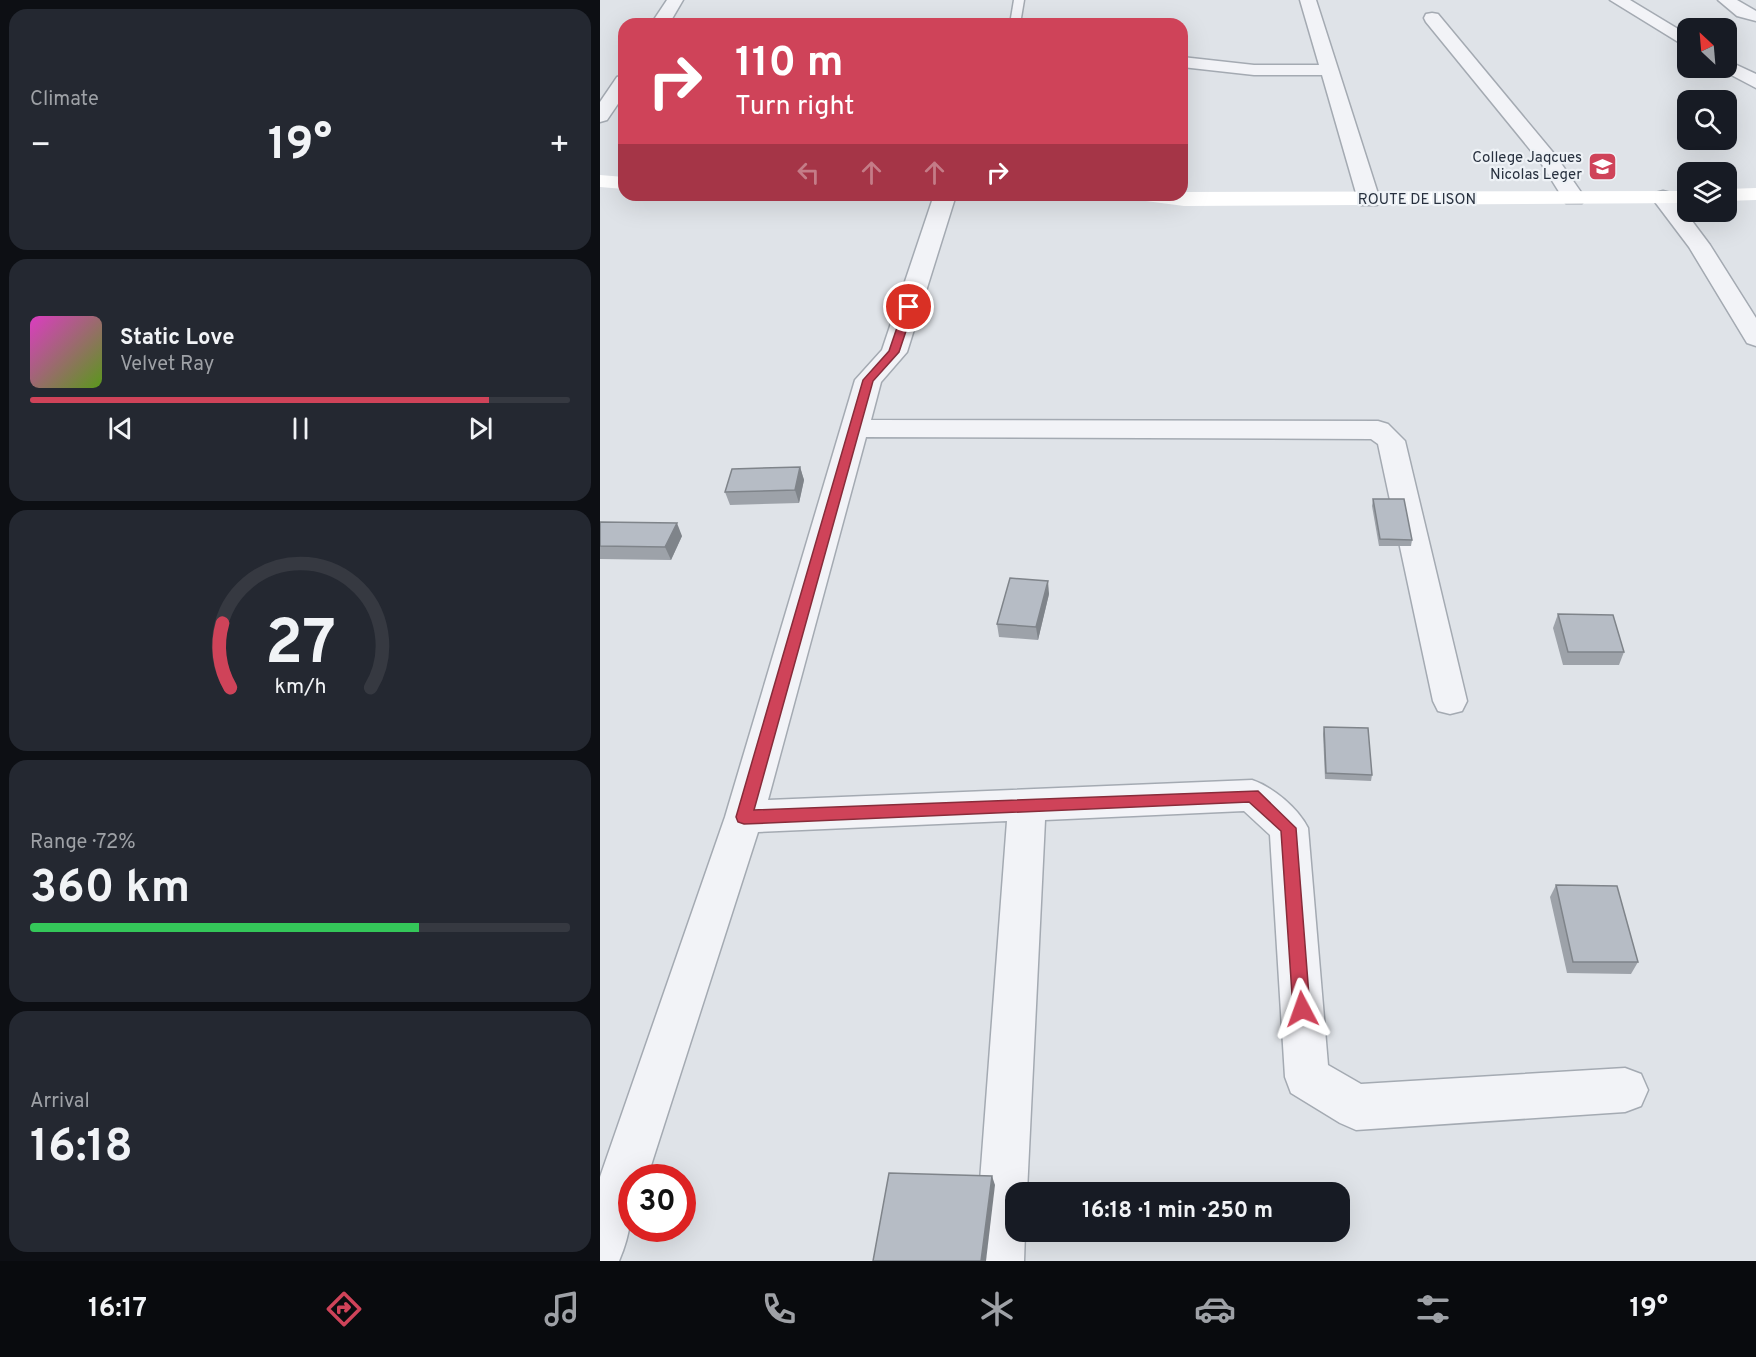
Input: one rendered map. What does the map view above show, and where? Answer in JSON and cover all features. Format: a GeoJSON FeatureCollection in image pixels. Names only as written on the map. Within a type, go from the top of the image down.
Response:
{"type":"FeatureCollection","features":[{"type":"Feature","properties":{"kind":"street"},"geometry":{"type":"LineString","coordinates":[[664,18],[675,0]]}},
{"type":"Feature","properties":{"kind":"street"},"geometry":{"type":"LineString","coordinates":[[1308,0],[1369,200]]}},
{"type":"Feature","properties":{"kind":"street"},"geometry":{"type":"LineString","coordinates":[[1618,0],[1677,36]]}},
{"type":"Feature","properties":{"kind":"street"},"geometry":{"type":"LineString","coordinates":[[1726,0],[1743,12],[1756,16]]}},
{"type":"Feature","properties":{"kind":"street"},"geometry":{"type":"LineString","coordinates":[[1432,18],[1549,160],[1574,198]]}},
{"type":"Feature","properties":{"kind":"street"},"geometry":{"type":"LineString","coordinates":[[1188,63],[1254,70],[1328,70]]}},
{"type":"Feature","properties":{"kind":"street"},"geometry":{"type":"LineString","coordinates":[[1737,71],[1756,82]]}},
{"type":"Feature","properties":{"kind":"street"},"geometry":{"type":"LineString","coordinates":[[600,116],[618,90]]}},
{"type":"Feature","properties":{"kind":"street"},"geometry":{"type":"LineString","coordinates":[[600,181],[618,182]]}},
{"type":"Feature","properties":{"kind":"street"},"geometry":{"type":"LineString","coordinates":[[1737,195],[1756,194]]}},
{"type":"Feature","properties":{"kind":"street","name":"ROUTE DE LISON"},"geometry":{"type":"LineString","coordinates":[[1188,200],[1677,197]]}},
{"type":"Feature","properties":{"kind":"street"},"geometry":{"type":"LineString","coordinates":[[1663,198],[1699,245],[1756,338]]}},
{"type":"Feature","properties":{"kind":"street"},"geometry":{"type":"LineString","coordinates":[[600,1248],[744,817],[868,380],[894,352],[943,201]]}},
{"type":"Feature","properties":{"kind":"street"},"geometry":{"type":"LineString","coordinates":[[854,428],[1378,430],[1390,441],[1450,701]]}},
{"type":"Feature","properties":{"kind":"street"},"geometry":{"type":"LineString","coordinates":[[744,817],[1252,795],[1288,828],[1306,1077],[1356,1107],[1625,1090]]}},
{"type":"Feature","properties":{"kind":"street"},"geometry":{"type":"LineString","coordinates":[[999,1261],[1027,805]]}},
{"type":"Feature","properties":{"kind":"lane"},"geometry":{"type":"LineString","coordinates":[[1017,18],[1019,0]]}},
{"type":"Feature","properties":{"kind":"building"},"geometry":{"type":"Polygon","coordinates":[[[800,467],[795,490],[725,492],[732,469],[800,467]]]}},
{"type":"Feature","properties":{"kind":"building"},"geometry":{"type":"Polygon","coordinates":[[[1373,499],[1404,499],[1412,540],[1380,539],[1373,499]]]}},
{"type":"Feature","properties":{"kind":"building"},"geometry":{"type":"Polygon","coordinates":[[[600,522],[677,523],[665,547],[600,546],[600,522]]]}},
{"type":"Feature","properties":{"kind":"building"},"geometry":{"type":"Polygon","coordinates":[[[1010,578],[1048,581],[1036,627],[997,624],[1010,578]]]}},
{"type":"Feature","properties":{"kind":"building"},"geometry":{"type":"Polygon","coordinates":[[[1558,614],[1613,615],[1624,652],[1568,652],[1558,614]]]}},
{"type":"Feature","properties":{"kind":"building"},"geometry":{"type":"Polygon","coordinates":[[[1324,727],[1368,728],[1372,775],[1326,773],[1324,727]]]}},
{"type":"Feature","properties":{"kind":"building"},"geometry":{"type":"Polygon","coordinates":[[[1556,885],[1617,886],[1638,962],[1573,962],[1556,885]]]}},
{"type":"Feature","properties":{"kind":"building"},"geometry":{"type":"Polygon","coordinates":[[[889,1173],[992,1176],[981,1261],[873,1261],[889,1173]]]}},
{"type":"Feature","properties":{"kind":"place","name":"College Jaqcues Nicolas Leger"},"geometry":{"type":"Point","coordinates":[1603,167]}},
{"type":"Feature","properties":{"kind":"route"},"geometry":{"type":"LineString","coordinates":[[909,307],[894,352],[868,380],[744,817],[1252,795],[1288,828],[1302,1009]]}}]}
